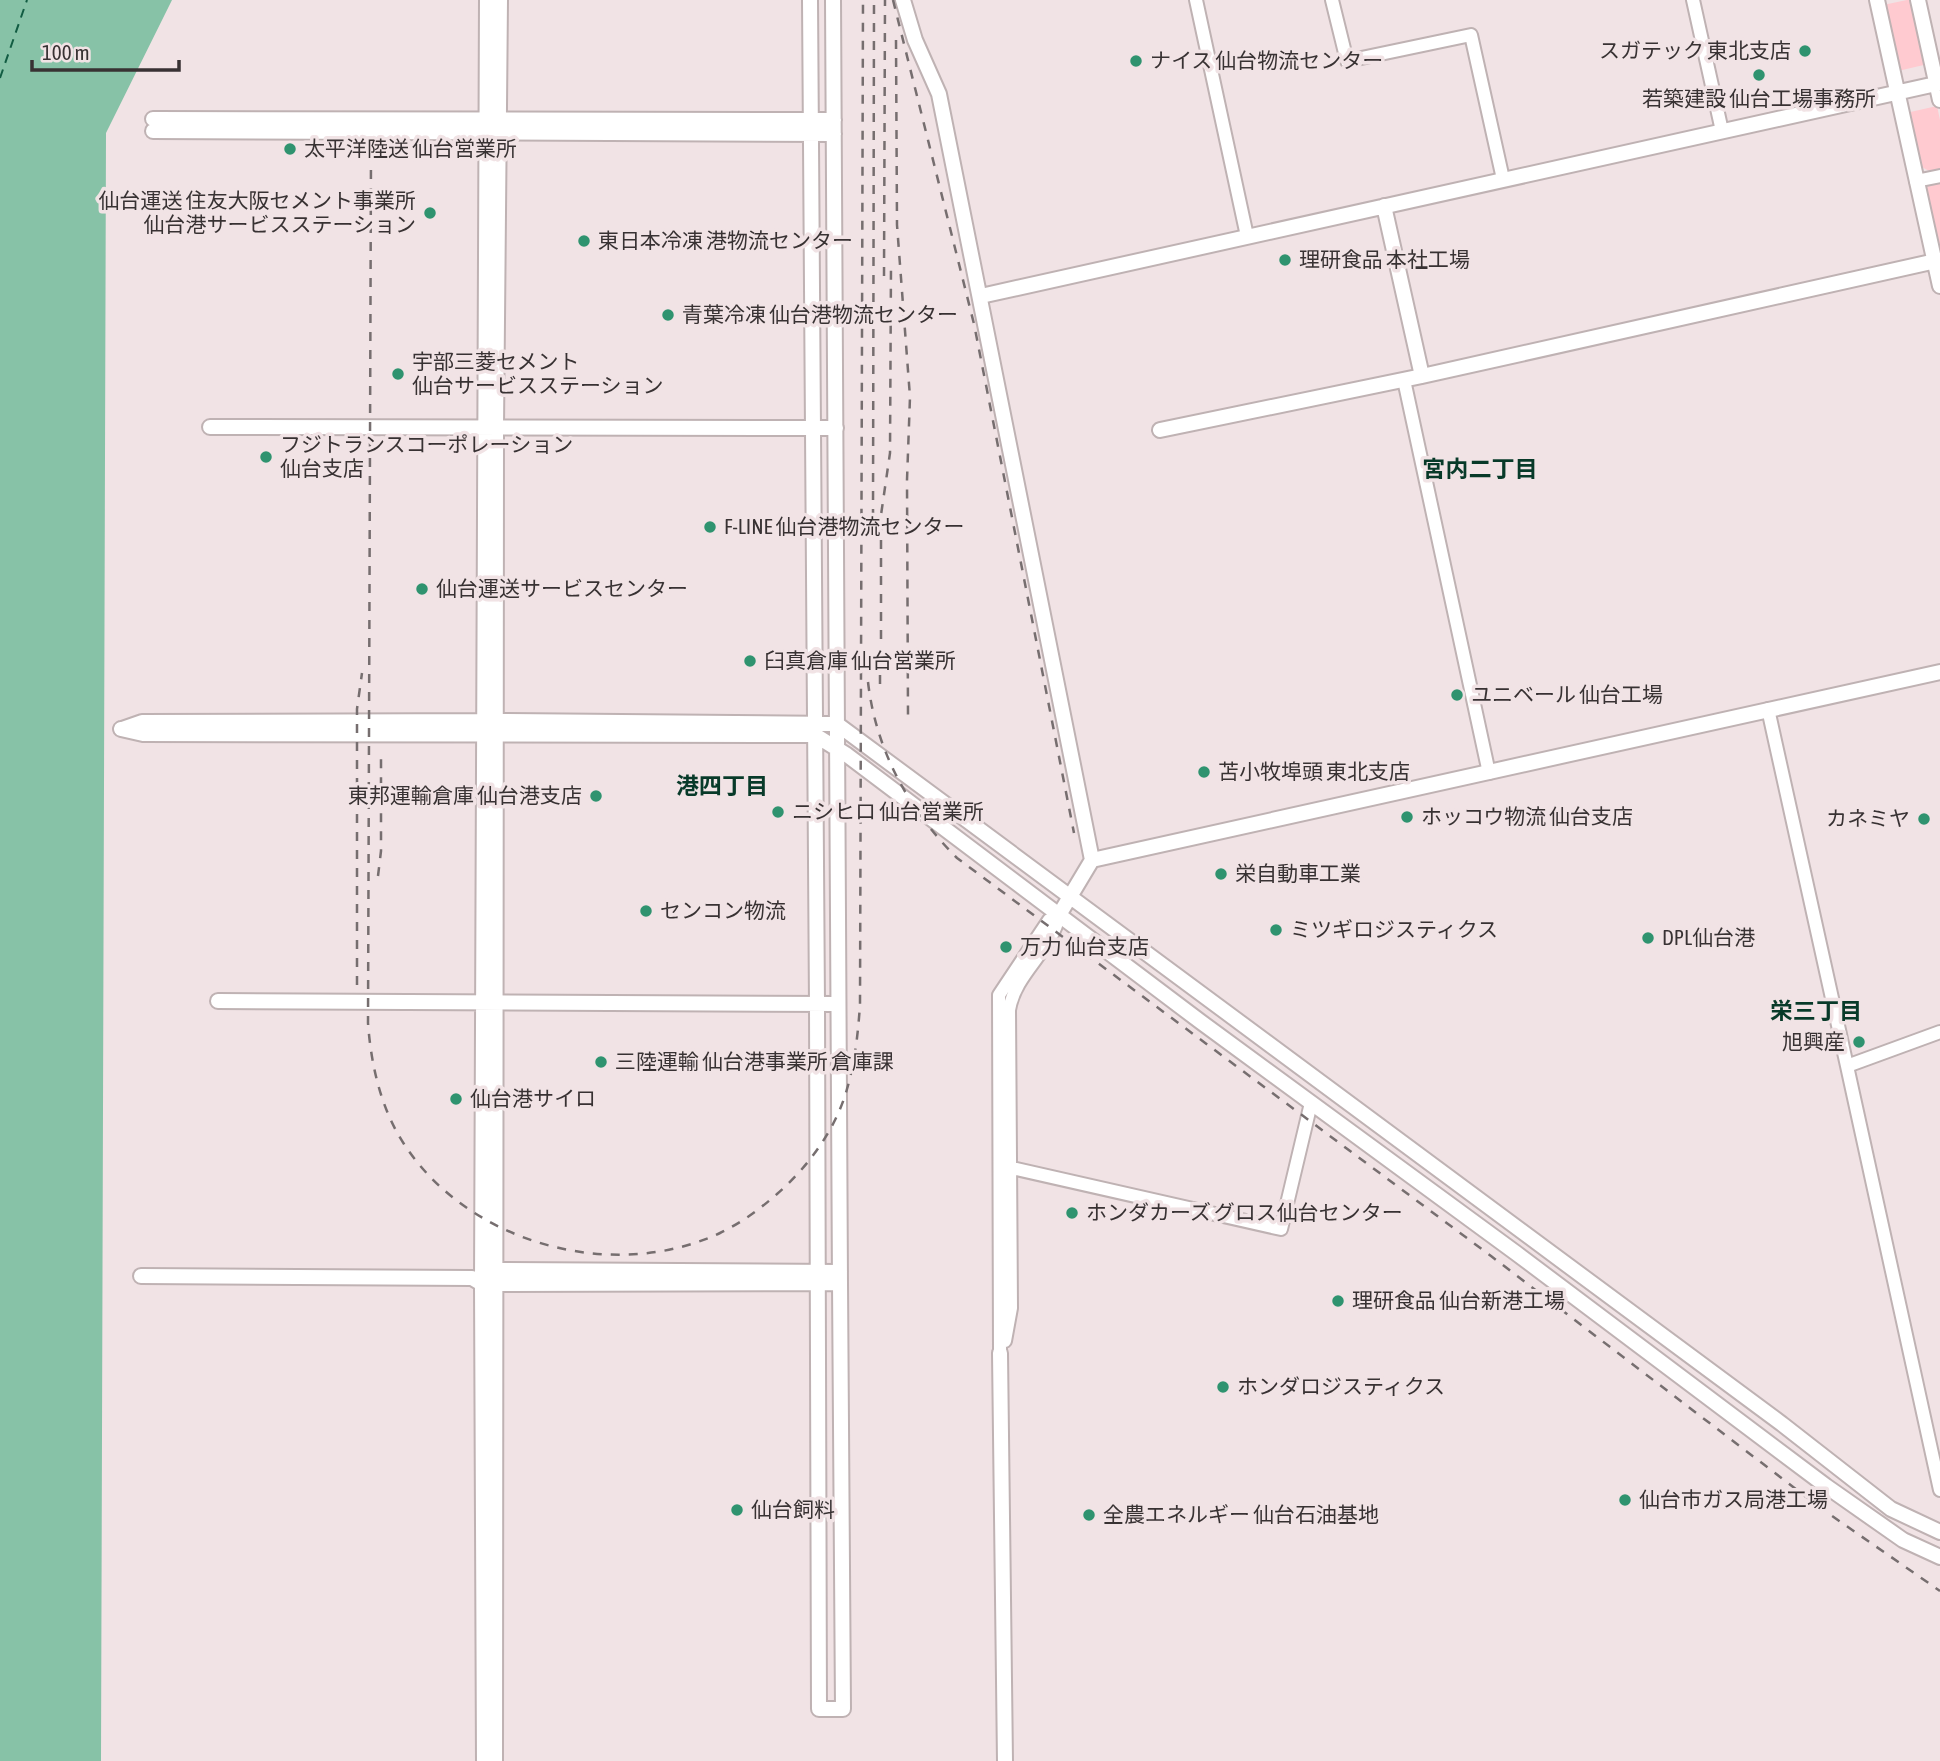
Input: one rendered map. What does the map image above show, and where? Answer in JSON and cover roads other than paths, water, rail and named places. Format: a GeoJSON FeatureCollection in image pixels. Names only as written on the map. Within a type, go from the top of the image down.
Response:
{"type":"FeatureCollection","features":[{"type":"Feature","properties":{"kind":"street"},"geometry":{"type":"LineString","coordinates":[[487,0],[493,127]]}},
{"type":"Feature","properties":{"kind":"street"},"geometry":{"type":"LineString","coordinates":[[484,1761],[493,127],[500,0]]}},
{"type":"Feature","properties":{"kind":"street"},"geometry":{"type":"LineString","coordinates":[[810,0],[819,1709],[843,1709],[833,0]]}},
{"type":"Feature","properties":{"kind":"street"},"geometry":{"type":"LineString","coordinates":[[903,0],[910,29],[939,94],[1093,860],[1059,915],[1055,932],[1011,998],[1005,1166],[1011,1308],[1008,1332],[1000,1353],[1005,1761]]}},
{"type":"Feature","properties":{"kind":"street"},"geometry":{"type":"LineString","coordinates":[[1196,0],[1247,236]]}},
{"type":"Feature","properties":{"kind":"street"},"geometry":{"type":"LineString","coordinates":[[1332,0],[1347,61],[1471,35],[1503,179]]}},
{"type":"Feature","properties":{"kind":"street"},"geometry":{"type":"LineString","coordinates":[[1693,0],[1722,131]]}},
{"type":"Feature","properties":{"kind":"street"},"geometry":{"type":"LineString","coordinates":[[1877,0],[1916,181],[1937,261],[1940,286]]}},
{"type":"Feature","properties":{"kind":"street"},"geometry":{"type":"LineString","coordinates":[[1918,0],[1940,100]]}},
{"type":"Feature","properties":{"kind":"street"},"geometry":{"type":"LineString","coordinates":[[981,296],[1938,84]]}},
{"type":"Feature","properties":{"kind":"street"},"geometry":{"type":"LineString","coordinates":[[153,125],[834,127]]}},
{"type":"Feature","properties":{"kind":"street"},"geometry":{"type":"LineString","coordinates":[[1916,181],[1940,176]]}},
{"type":"Feature","properties":{"kind":"street"},"geometry":{"type":"LineString","coordinates":[[1384,206],[1422,376]]}},
{"type":"Feature","properties":{"kind":"street"},"geometry":{"type":"LineString","coordinates":[[1160,430],[1404,380],[1937,261]]}},
{"type":"Feature","properties":{"kind":"street"},"geometry":{"type":"LineString","coordinates":[[1404,380],[1489,773]]}},
{"type":"Feature","properties":{"kind":"street"},"geometry":{"type":"LineString","coordinates":[[210,427],[836,428]]}},
{"type":"Feature","properties":{"kind":"street"},"geometry":{"type":"LineString","coordinates":[[1093,860],[1940,672]]}},
{"type":"Feature","properties":{"kind":"street"},"geometry":{"type":"LineString","coordinates":[[1768,709],[1940,1490]]}},
{"type":"Feature","properties":{"kind":"street"},"geometry":{"type":"LineString","coordinates":[[491,727],[144,734],[121,729],[142,722],[815,729],[837,724],[1782,1424],[1891,1509],[1940,1532]]}},
{"type":"Feature","properties":{"kind":"street"},"geometry":{"type":"LineString","coordinates":[[815,729],[1059,915],[1826,1486],[1903,1540],[1940,1557]]}},
{"type":"Feature","properties":{"kind":"street"},"geometry":{"type":"LineString","coordinates":[[218,1001],[838,1004]]}},
{"type":"Feature","properties":{"kind":"street"},"geometry":{"type":"LineString","coordinates":[[1847,1066],[1940,1032]]}},
{"type":"Feature","properties":{"kind":"street"},"geometry":{"type":"LineString","coordinates":[[1005,1166],[1281,1229],[1311,1103]]}},
{"type":"Feature","properties":{"kind":"street"},"geometry":{"type":"LineString","coordinates":[[1516,1253],[1527,1237]]}},
{"type":"Feature","properties":{"kind":"street"},"geometry":{"type":"LineString","coordinates":[[141,1276],[840,1277]]}},
{"type":"Feature","properties":{"kind":"street"},"geometry":{"type":"LineString","coordinates":[[485,1277],[495,1761]]}},
{"type":"Feature","properties":{"kind":"railway"},"geometry":{"type":"LineString","coordinates":[[371,152],[368,1023],[378,1086],[389,1116],[404,1144],[432,1179],[466,1207],[504,1229],[546,1245],[590,1253],[635,1254],[678,1248],[720,1233],[743,1220],[771,1200],[799,1172],[820,1146],[836,1118],[847,1089],[856,1047],[860,1005],[863,0]]}},
{"type":"Feature","properties":{"kind":"railway"},"geometry":{"type":"LineString","coordinates":[[873,518],[874,0]]}},
{"type":"Feature","properties":{"kind":"railway"},"geometry":{"type":"LineString","coordinates":[[884,276],[885,0]]}},
{"type":"Feature","properties":{"kind":"railway"},"geometry":{"type":"LineString","coordinates":[[893,0],[974,324],[1074,833]]}},
{"type":"Feature","properties":{"kind":"railway"},"geometry":{"type":"LineString","coordinates":[[896,40],[897,225],[910,397],[907,480],[908,715]]}},
{"type":"Feature","properties":{"kind":"railway"},"geometry":{"type":"LineString","coordinates":[[881,639],[881,515],[890,453],[891,265]]}},
{"type":"Feature","properties":{"kind":"railway"},"geometry":{"type":"LineString","coordinates":[[880,672],[880,684]]}},
{"type":"Feature","properties":{"kind":"railway"},"geometry":{"type":"LineString","coordinates":[[357,985],[357,709],[362,673]]}},
{"type":"Feature","properties":{"kind":"railway"},"geometry":{"type":"LineString","coordinates":[[868,682],[879,732],[898,778],[924,820],[957,858],[1491,1256],[1822,1509],[1940,1591]]}},
{"type":"Feature","properties":{"kind":"railway"},"geometry":{"type":"LineString","coordinates":[[378,876],[381,851],[381,751]]}},
{"type":"Feature","properties":{"kind":"place","name":"スガテック 東北支店"},"geometry":{"type":"Point","coordinates":[1805,51]}},
{"type":"Feature","properties":{"kind":"place","name":"ナイス 仙台物流センター"},"geometry":{"type":"Point","coordinates":[1136,61]}},
{"type":"Feature","properties":{"kind":"place","name":"若築建設 仙台工場事務所"},"geometry":{"type":"Point","coordinates":[1759,75]}},
{"type":"Feature","properties":{"kind":"place","name":"太平洋陸送 仙台営業所"},"geometry":{"type":"Point","coordinates":[290,149]}},
{"type":"Feature","properties":{"kind":"place","name":"仙台運送 住友大阪セメント事業所 仙台港サービスステーション"},"geometry":{"type":"Point","coordinates":[430,213]}},
{"type":"Feature","properties":{"kind":"place","name":"東日本冷凍 港物流センター"},"geometry":{"type":"Point","coordinates":[584,241]}},
{"type":"Feature","properties":{"kind":"place","name":"理研食品 本社工場"},"geometry":{"type":"Point","coordinates":[1285,260]}},
{"type":"Feature","properties":{"kind":"place","name":"青葉冷凍 仙台港物流センター"},"geometry":{"type":"Point","coordinates":[668,315]}},
{"type":"Feature","properties":{"kind":"place","name":"宇部三菱セメント 仙台サービスステーション"},"geometry":{"type":"Point","coordinates":[398,374]}},
{"type":"Feature","properties":{"kind":"place","name":"フジトランスコーポレーション 仙台支店"},"geometry":{"type":"Point","coordinates":[266,457]}},
{"type":"Feature","properties":{"kind":"place","name":"F-LINE 仙台港物流センター"},"geometry":{"type":"Point","coordinates":[710,527]}},
{"type":"Feature","properties":{"kind":"place","name":"仙台運送サービスセンター"},"geometry":{"type":"Point","coordinates":[422,589]}},
{"type":"Feature","properties":{"kind":"place","name":"臼真倉庫 仙台営業所"},"geometry":{"type":"Point","coordinates":[750,661]}},
{"type":"Feature","properties":{"kind":"place","name":"ユニベール 仙台工場"},"geometry":{"type":"Point","coordinates":[1457,695]}},
{"type":"Feature","properties":{"kind":"place","name":"苫小牧埠頭 東北支店"},"geometry":{"type":"Point","coordinates":[1204,772]}},
{"type":"Feature","properties":{"kind":"place","name":"東邦運輸倉庫 仙台港支店"},"geometry":{"type":"Point","coordinates":[596,796]}},
{"type":"Feature","properties":{"kind":"place","name":"ニシヒロ 仙台営業所"},"geometry":{"type":"Point","coordinates":[778,812]}},
{"type":"Feature","properties":{"kind":"place","name":"ホッコウ物流 仙台支店"},"geometry":{"type":"Point","coordinates":[1407,817]}},
{"type":"Feature","properties":{"kind":"place","name":"カネミヤ"},"geometry":{"type":"Point","coordinates":[1924,819]}},
{"type":"Feature","properties":{"kind":"place","name":"栄自動車工業"},"geometry":{"type":"Point","coordinates":[1221,874]}},
{"type":"Feature","properties":{"kind":"place","name":"センコン物流"},"geometry":{"type":"Point","coordinates":[646,911]}},
{"type":"Feature","properties":{"kind":"place","name":"ミツギロジスティクス"},"geometry":{"type":"Point","coordinates":[1276,930]}},
{"type":"Feature","properties":{"kind":"place","name":"DPL仙台港"},"geometry":{"type":"Point","coordinates":[1648,938]}},
{"type":"Feature","properties":{"kind":"place","name":"万力 仙台支店"},"geometry":{"type":"Point","coordinates":[1006,947]}},
{"type":"Feature","properties":{"kind":"place","name":"旭興産"},"geometry":{"type":"Point","coordinates":[1859,1042]}},
{"type":"Feature","properties":{"kind":"place","name":"三陸運輸 仙台港事業所 倉庫課"},"geometry":{"type":"Point","coordinates":[601,1062]}},
{"type":"Feature","properties":{"kind":"place","name":"仙台港サイロ"},"geometry":{"type":"Point","coordinates":[456,1099]}},
{"type":"Feature","properties":{"kind":"place","name":"ホンダカーズ グロス仙台センター"},"geometry":{"type":"Point","coordinates":[1072,1213]}},
{"type":"Feature","properties":{"kind":"place","name":"理研食品 仙台新港工場"},"geometry":{"type":"Point","coordinates":[1338,1301]}},
{"type":"Feature","properties":{"kind":"place","name":"ホンダロジスティクス"},"geometry":{"type":"Point","coordinates":[1223,1387]}},
{"type":"Feature","properties":{"kind":"place","name":"仙台市ガス局港工場"},"geometry":{"type":"Point","coordinates":[1625,1500]}},
{"type":"Feature","properties":{"kind":"place","name":"仙台飼料"},"geometry":{"type":"Point","coordinates":[737,1510]}},
{"type":"Feature","properties":{"kind":"place","name":"全農エネルギー 仙台石油基地"},"geometry":{"type":"Point","coordinates":[1089,1515]}},
{"type":"Feature","properties":{"kind":"district","name":"宮内二丁目"},"geometry":{"type":"Point","coordinates":[1480,469]}},
{"type":"Feature","properties":{"kind":"district","name":"港四丁目"},"geometry":{"type":"Point","coordinates":[722,786]}},
{"type":"Feature","properties":{"kind":"district","name":"栄三丁目"},"geometry":{"type":"Point","coordinates":[1816,1011]}}]}
